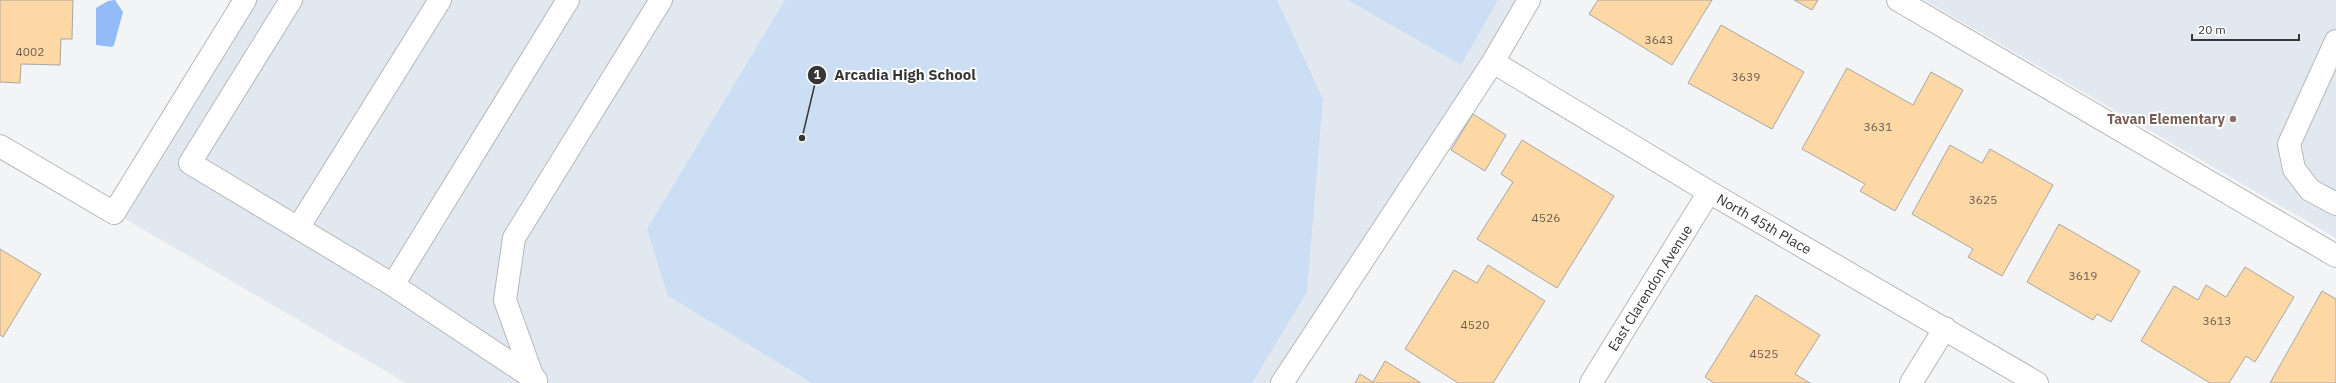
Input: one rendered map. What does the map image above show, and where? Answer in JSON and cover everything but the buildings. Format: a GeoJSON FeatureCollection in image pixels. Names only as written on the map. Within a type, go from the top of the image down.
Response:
{"type":"FeatureCollection","features":[{"type":"Feature","properties":{"kind":"street"},"geometry":{"type":"LineString","coordinates":[[0,146],[114,214],[245,0]]}},
{"type":"Feature","properties":{"kind":"street"},"geometry":{"type":"LineString","coordinates":[[291,0],[190,163],[393,285],[536,380]]}},
{"type":"Feature","properties":{"kind":"street"},"geometry":{"type":"LineString","coordinates":[[298,228],[440,0]]}},
{"type":"Feature","properties":{"kind":"street"},"geometry":{"type":"LineString","coordinates":[[393,285],[568,0]]}},
{"type":"Feature","properties":{"kind":"street"},"geometry":{"type":"LineString","coordinates":[[536,380],[505,300],[514,238],[661,0]]}},
{"type":"Feature","properties":{"kind":"street"},"geometry":{"type":"LineString","coordinates":[[1282,383],[1493,62],[1529,0]]}},
{"type":"Feature","properties":{"kind":"street"},"geometry":{"type":"LineString","coordinates":[[1898,0],[2336,256]]}},
{"type":"Feature","properties":{"kind":"street"},"geometry":{"type":"LineString","coordinates":[[2336,41],[2289,144],[2294,169],[2310,190],[2336,204]]}},
{"type":"Feature","properties":{"kind":"street","name":"North 45th Place"},"geometry":{"type":"LineString","coordinates":[[1493,62],[1709,192],[1945,328],[2037,383]]}},
{"type":"Feature","properties":{"kind":"street","name":"East Clarendon Avenue"},"geometry":{"type":"LineString","coordinates":[[1591,383],[1709,192]]}},
{"type":"Feature","properties":{"kind":"street"},"geometry":{"type":"LineString","coordinates":[[1911,383],[1945,328]]}},
{"type":"Feature","properties":{"kind":"shaded area"},"geometry":{"type":"Polygon","coordinates":[[[245,0],[1529,0],[1282,383],[406,383],[115,213],[245,0]]]}},
{"type":"Feature","properties":{"kind":"shaded area"},"geometry":{"type":"Polygon","coordinates":[[[785,0],[1277,0],[1323,99],[1307,292],[1252,383],[812,383],[668,296],[647,229],[785,0]]]}},
{"type":"Feature","properties":{"kind":"shaded area"},"geometry":{"type":"Polygon","coordinates":[[[1348,0],[1498,0],[1461,65],[1348,0]]]}},
{"type":"Feature","properties":{"kind":"shaded area","name":"Tavan Elementary"},"geometry":{"type":"Polygon","coordinates":[[[1924,0],[2336,0],[2336,238],[1924,0]]]}},
{"type":"Feature","properties":{"kind":"water"},"geometry":{"type":"Polygon","coordinates":[[[115,0],[123,12],[114,45],[112,47],[96,45],[96,8],[108,1],[115,0]]]}},
{"type":"Feature","properties":{"kind":"place","name":"Tavan Elementary"},"geometry":{"type":"Point","coordinates":[2233,119]}},
{"type":"Feature","properties":{"kind":"place","name":"Arcadia High School"},"geometry":{"type":"Point","coordinates":[802,138]}}]}
